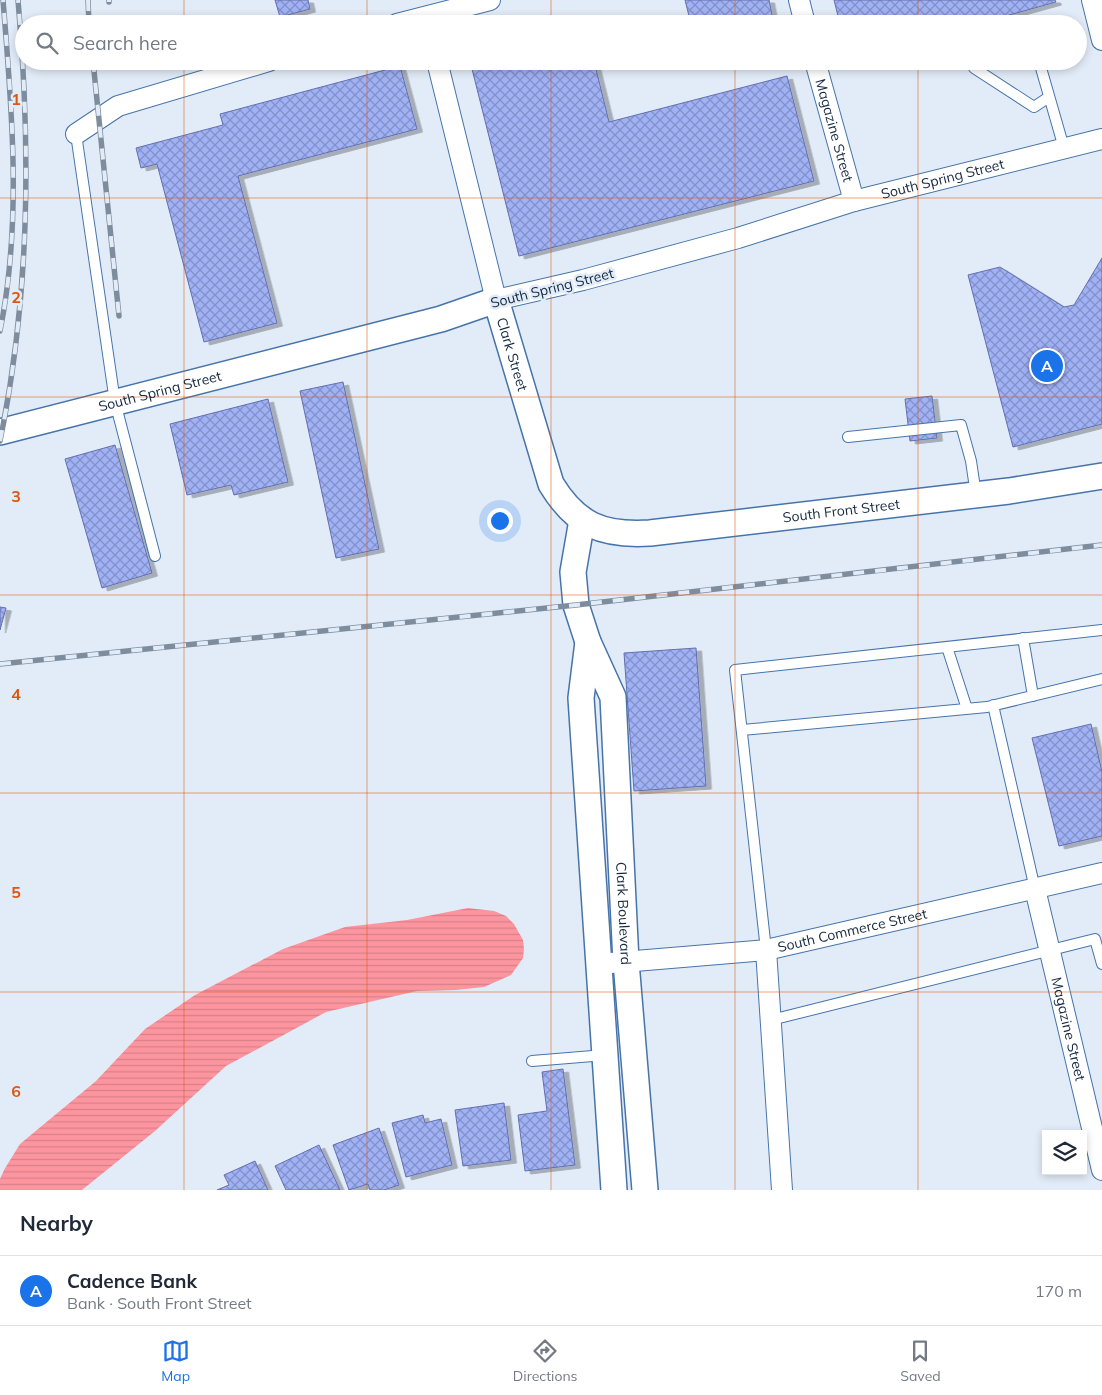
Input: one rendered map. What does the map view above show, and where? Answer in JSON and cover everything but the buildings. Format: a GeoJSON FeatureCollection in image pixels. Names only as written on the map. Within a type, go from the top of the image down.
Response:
{"type":"FeatureCollection","features":[{"type":"Feature","properties":{"kind":"street"},"geometry":{"type":"LineString","coordinates":[[425,13],[490,0]]}},
{"type":"Feature","properties":{"kind":"street"},"geometry":{"type":"LineString","coordinates":[[799,0],[803,15]]}},
{"type":"Feature","properties":{"kind":"street"},"geometry":{"type":"LineString","coordinates":[[1095,1],[1102,40]]}},
{"type":"Feature","properties":{"kind":"street"},"geometry":{"type":"LineString","coordinates":[[76,134],[118,106],[239,70]]}},
{"type":"Feature","properties":{"kind":"street","name":"Clark Street"},"geometry":{"type":"LineString","coordinates":[[439,70],[496,300],[551,484],[564,505],[582,520]]}},
{"type":"Feature","properties":{"kind":"street","name":"Magazine Street"},"geometry":{"type":"LineString","coordinates":[[818,70],[854,201]]}},
{"type":"Feature","properties":{"kind":"street","name":"South Spring Street"},"geometry":{"type":"LineString","coordinates":[[0,432],[441,319],[496,300],[583,280],[738,238],[854,201],[1102,139]]}},
{"type":"Feature","properties":{"kind":"street","name":"South Front Street"},"geometry":{"type":"LineString","coordinates":[[582,520],[606,531],[635,534],[976,495],[1102,476]]}},
{"type":"Feature","properties":{"kind":"street","name":"Clark Boulevard"},"geometry":{"type":"LineString","coordinates":[[582,520],[573,572],[576,605],[588,642],[613,697],[626,962],[645,1190]]}},
{"type":"Feature","properties":{"kind":"street","name":"Clark Boulevard"},"geometry":{"type":"LineString","coordinates":[[588,642],[581,698],[614,1190]]}},
{"type":"Feature","properties":{"kind":"street","name":"South Commerce Street"},"geometry":{"type":"LineString","coordinates":[[599,964],[766,950],[1102,873]]}},
{"type":"Feature","properties":{"kind":"street","name":"Magazine Street"},"geometry":{"type":"LineString","coordinates":[[1035,889],[1102,1170]]}},
{"type":"Feature","properties":{"kind":"street"},"geometry":{"type":"LineString","coordinates":[[766,950],[782,1190]]}},
{"type":"Feature","properties":{"kind":"lane"},"geometry":{"type":"LineString","coordinates":[[977,70],[1034,107],[1049,97]]}},
{"type":"Feature","properties":{"kind":"lane"},"geometry":{"type":"LineString","coordinates":[[1042,70],[1064,148]]}},
{"type":"Feature","properties":{"kind":"lane"},"geometry":{"type":"LineString","coordinates":[[76,134],[115,402],[155,556]]}},
{"type":"Feature","properties":{"kind":"lane"},"geometry":{"type":"LineString","coordinates":[[848,437],[961,425],[971,461],[976,495]]}},
{"type":"Feature","properties":{"kind":"lane"},"geometry":{"type":"LineString","coordinates":[[766,950],[735,670],[1102,630]]}},
{"type":"Feature","properties":{"kind":"lane"},"geometry":{"type":"LineString","coordinates":[[1023,638],[1033,696]]}},
{"type":"Feature","properties":{"kind":"lane"},"geometry":{"type":"LineString","coordinates":[[947,647],[967,709]]}},
{"type":"Feature","properties":{"kind":"lane"},"geometry":{"type":"LineString","coordinates":[[742,730],[993,706],[1102,679]]}},
{"type":"Feature","properties":{"kind":"lane"},"geometry":{"type":"LineString","coordinates":[[993,706],[1035,889]]}},
{"type":"Feature","properties":{"kind":"lane"},"geometry":{"type":"LineString","coordinates":[[771,1020],[1095,939],[1102,964]]}},
{"type":"Feature","properties":{"kind":"lane"},"geometry":{"type":"LineString","coordinates":[[532,1061],[605,1055]]}},
{"type":"Feature","properties":{"kind":"shaded area"},"geometry":{"type":"Polygon","coordinates":[[[468,908],[494,911],[506,916],[514,924],[523,940],[524,949],[523,958],[511,975],[484,987],[417,991],[326,1012],[226,1066],[155,1131],[82,1190],[0,1190],[0,1179],[20,1144],[96,1081],[145,1029],[195,995],[283,949],[345,927],[407,920],[468,908]]]}},
{"type":"Feature","properties":{"kind":"railway"},"geometry":{"type":"LineString","coordinates":[[0,331],[7,290],[13,208],[12,124],[3,0]]}},
{"type":"Feature","properties":{"kind":"railway"},"geometry":{"type":"LineString","coordinates":[[18,0],[19,15]]}},
{"type":"Feature","properties":{"kind":"railway"},"geometry":{"type":"LineString","coordinates":[[88,0],[89,15]]}},
{"type":"Feature","properties":{"kind":"railway"},"geometry":{"type":"LineString","coordinates":[[0,441],[10,386],[22,276],[26,166],[23,70]]}},
{"type":"Feature","properties":{"kind":"railway"},"geometry":{"type":"LineString","coordinates":[[94,70],[119,316]]}},
{"type":"Feature","properties":{"kind":"railway"},"geometry":{"type":"LineString","coordinates":[[0,664],[576,605],[1102,545]]}},
{"type":"Feature","properties":{"kind":"place","name":"Cadence Bank"},"geometry":{"type":"Point","coordinates":[1047,366]}}]}
